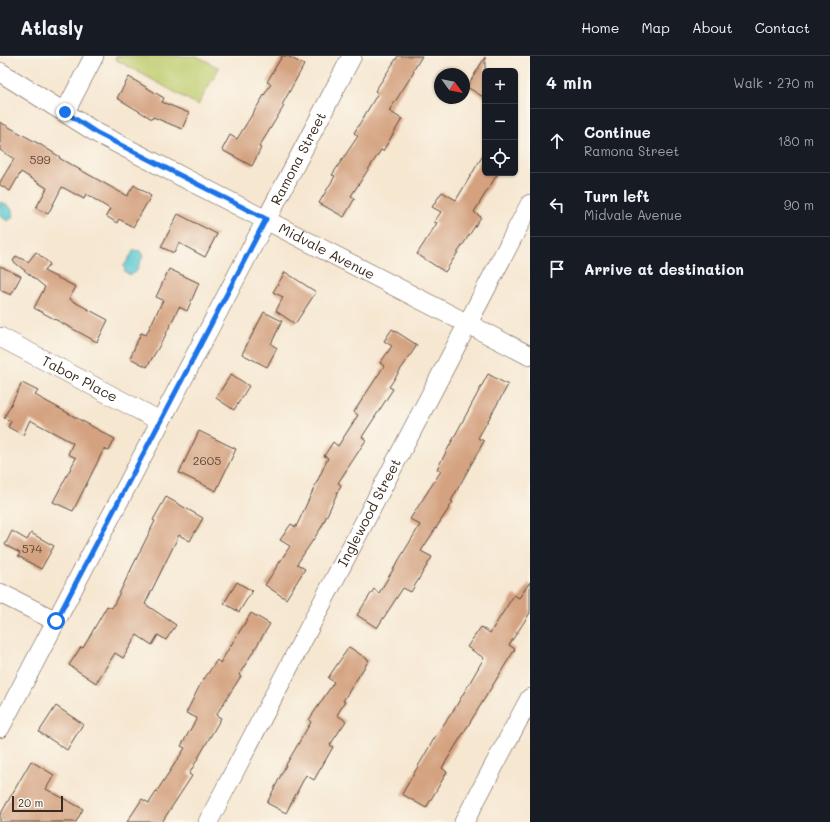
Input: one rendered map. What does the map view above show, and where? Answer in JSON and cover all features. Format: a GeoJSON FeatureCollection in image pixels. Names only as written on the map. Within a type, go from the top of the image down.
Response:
{"type":"FeatureCollection","features":[{"type":"Feature","properties":{"kind":"street"},"geometry":{"type":"LineString","coordinates":[[65,112],[94,56]]}},
{"type":"Feature","properties":{"kind":"street","name":"Ramona Street"},"geometry":{"type":"LineString","coordinates":[[0,728],[352,56]]}},
{"type":"Feature","properties":{"kind":"street","name":"Midvale Avenue"},"geometry":{"type":"LineString","coordinates":[[0,72],[97,133],[530,356]]}},
{"type":"Feature","properties":{"kind":"street","name":"Inglewood Street"},"geometry":{"type":"LineString","coordinates":[[208,822],[530,204]]}},
{"type":"Feature","properties":{"kind":"street","name":"Tabor Place"},"geometry":{"type":"LineString","coordinates":[[0,337],[160,420]]}},
{"type":"Feature","properties":{"kind":"street"},"geometry":{"type":"LineString","coordinates":[[0,593],[56,621]]}},
{"type":"Feature","properties":{"kind":"street"},"geometry":{"type":"LineString","coordinates":[[464,822],[530,698]]}},
{"type":"Feature","properties":{"kind":"green space"},"geometry":{"type":"Polygon","coordinates":[[[116,56],[197,56],[219,68],[198,105],[115,59],[116,56]]]}},
{"type":"Feature","properties":{"kind":"water"},"geometry":{"type":"Polygon","coordinates":[[[0,202],[8,206],[13,211],[13,217],[8,221],[0,216],[0,202]]]}},
{"type":"Feature","properties":{"kind":"water"},"geometry":{"type":"Polygon","coordinates":[[[134,250],[140,251],[143,256],[136,272],[130,275],[125,272],[124,266],[134,250]]]}},
{"type":"Feature","properties":{"kind":"building"},"geometry":{"type":"Polygon","coordinates":[[[282,56],[288,56],[304,65],[282,105],[284,106],[259,147],[261,148],[252,166],[222,150],[230,135],[237,139],[271,84],[267,82],[282,56]]]}},
{"type":"Feature","properties":{"kind":"building"},"geometry":{"type":"Polygon","coordinates":[[[398,56],[422,56],[413,71],[414,72],[389,111],[402,119],[383,151],[381,150],[351,196],[355,198],[344,217],[319,203],[335,176],[332,175],[358,136],[354,133],[378,93],[375,91],[398,56]]]}},
{"type":"Feature","properties":{"kind":"building"},"geometry":{"type":"Polygon","coordinates":[[[485,57],[485,68],[482,68],[482,96],[470,89],[470,82],[485,57]]]}},
{"type":"Feature","properties":{"kind":"building"},"geometry":{"type":"Polygon","coordinates":[[[129,77],[164,98],[162,102],[189,113],[182,129],[153,117],[152,119],[117,98],[129,77]]]}},
{"type":"Feature","properties":{"kind":"building"},"geometry":{"type":"Polygon","coordinates":[[[0,122],[41,145],[60,157],[59,158],[127,196],[134,185],[151,196],[133,227],[119,219],[117,223],[106,216],[110,209],[86,194],[84,199],[62,187],[48,214],[36,208],[47,188],[21,172],[10,191],[0,185],[0,182],[14,159],[0,150],[0,122]]]}},
{"type":"Feature","properties":{"kind":"building"},"geometry":{"type":"Polygon","coordinates":[[[482,157],[482,176],[496,176],[474,212],[481,217],[445,272],[417,254],[437,223],[434,222],[441,212],[432,207],[442,192],[456,200],[482,157]]]}},
{"type":"Feature","properties":{"kind":"building"},"geometry":{"type":"Polygon","coordinates":[[[178,214],[217,234],[205,257],[179,243],[174,253],[161,247],[178,214]]]}},
{"type":"Feature","properties":{"kind":"building"},"geometry":{"type":"Polygon","coordinates":[[[36,252],[50,264],[44,271],[76,287],[69,299],[108,320],[97,342],[34,308],[45,287],[13,261],[16,256],[28,262],[36,252]]]}},
{"type":"Feature","properties":{"kind":"building"},"geometry":{"type":"Polygon","coordinates":[[[0,266],[21,276],[11,295],[0,290],[0,266]]]}},
{"type":"Feature","properties":{"kind":"building"},"geometry":{"type":"Polygon","coordinates":[[[169,269],[199,283],[187,311],[179,307],[164,338],[147,367],[130,358],[141,333],[146,335],[163,300],[156,297],[169,269]]]}},
{"type":"Feature","properties":{"kind":"building"},"geometry":{"type":"Polygon","coordinates":[[[285,272],[316,292],[295,324],[276,311],[283,297],[273,292],[285,272]]]}},
{"type":"Feature","properties":{"kind":"building"},"geometry":{"type":"Polygon","coordinates":[[[264,312],[282,321],[271,344],[277,348],[267,367],[242,354],[264,312]]]}},
{"type":"Feature","properties":{"kind":"building"},"geometry":{"type":"Polygon","coordinates":[[[392,329],[417,345],[389,387],[393,389],[362,437],[366,440],[338,483],[341,485],[321,528],[297,564],[305,569],[286,599],[265,585],[290,546],[280,540],[291,524],[296,527],[328,458],[324,456],[333,442],[338,446],[358,415],[354,412],[384,366],[380,363],[392,346],[384,341],[392,329]]]}},
{"type":"Feature","properties":{"kind":"building"},"geometry":{"type":"Polygon","coordinates":[[[231,374],[249,386],[234,410],[216,398],[231,374]]]}},
{"type":"Feature","properties":{"kind":"building"},"geometry":{"type":"Polygon","coordinates":[[[488,374],[508,385],[478,438],[484,441],[451,501],[453,502],[421,551],[432,557],[411,592],[403,588],[377,628],[357,615],[374,589],[379,593],[420,525],[410,519],[441,471],[437,469],[488,374]]]}},
{"type":"Feature","properties":{"kind":"building"},"geometry":{"type":"Polygon","coordinates":[[[22,383],[38,391],[35,395],[115,439],[109,451],[104,449],[73,511],[53,502],[76,458],[68,454],[73,443],[30,420],[23,435],[8,427],[11,421],[4,418],[22,383]]]}},
{"type":"Feature","properties":{"kind":"building"},"geometry":{"type":"Polygon","coordinates":[[[199,431],[236,449],[216,491],[179,473],[199,431]]]}},
{"type":"Feature","properties":{"kind":"building"},"geometry":{"type":"Polygon","coordinates":[[[166,497],[203,518],[190,541],[179,535],[145,604],[176,625],[166,640],[158,635],[152,645],[137,635],[123,658],[115,653],[96,683],[69,665],[81,647],[83,648],[107,606],[112,608],[155,521],[153,520],[166,497]]]}},
{"type":"Feature","properties":{"kind":"building"},"geometry":{"type":"Polygon","coordinates":[[[12,531],[27,540],[31,533],[54,546],[41,569],[18,556],[20,553],[5,545],[12,531]]]}},
{"type":"Feature","properties":{"kind":"building"},"geometry":{"type":"Polygon","coordinates":[[[237,582],[252,591],[239,612],[224,603],[237,582]]]}},
{"type":"Feature","properties":{"kind":"building"},"geometry":{"type":"Polygon","coordinates":[[[530,582],[530,613],[509,645],[515,649],[442,768],[447,772],[426,808],[402,794],[484,658],[467,647],[481,627],[490,633],[514,595],[519,598],[530,582]]]}},
{"type":"Feature","properties":{"kind":"building"},"geometry":{"type":"Polygon","coordinates":[[[251,613],[270,624],[239,675],[241,676],[216,715],[221,718],[189,774],[192,776],[162,822],[127,822],[142,799],[149,803],[185,748],[181,746],[197,718],[186,713],[200,685],[217,660],[220,663],[251,613]]]}},
{"type":"Feature","properties":{"kind":"building"},"geometry":{"type":"Polygon","coordinates":[[[349,647],[369,660],[343,701],[345,702],[337,715],[346,721],[330,745],[333,747],[314,780],[306,775],[286,813],[267,803],[287,763],[311,722],[309,720],[334,682],[328,678],[349,647]]]}},
{"type":"Feature","properties":{"kind":"building"},"geometry":{"type":"Polygon","coordinates":[[[56,706],[83,724],[67,750],[39,732],[56,706]]]}},
{"type":"Feature","properties":{"kind":"building"},"geometry":{"type":"Polygon","coordinates":[[[31,761],[54,775],[46,789],[83,809],[76,822],[0,822],[0,815],[31,761]]]}},
{"type":"Feature","properties":{"kind":"route"},"geometry":{"type":"LineString","coordinates":[[56,621],[266,219],[97,133],[65,112]]}}]}
